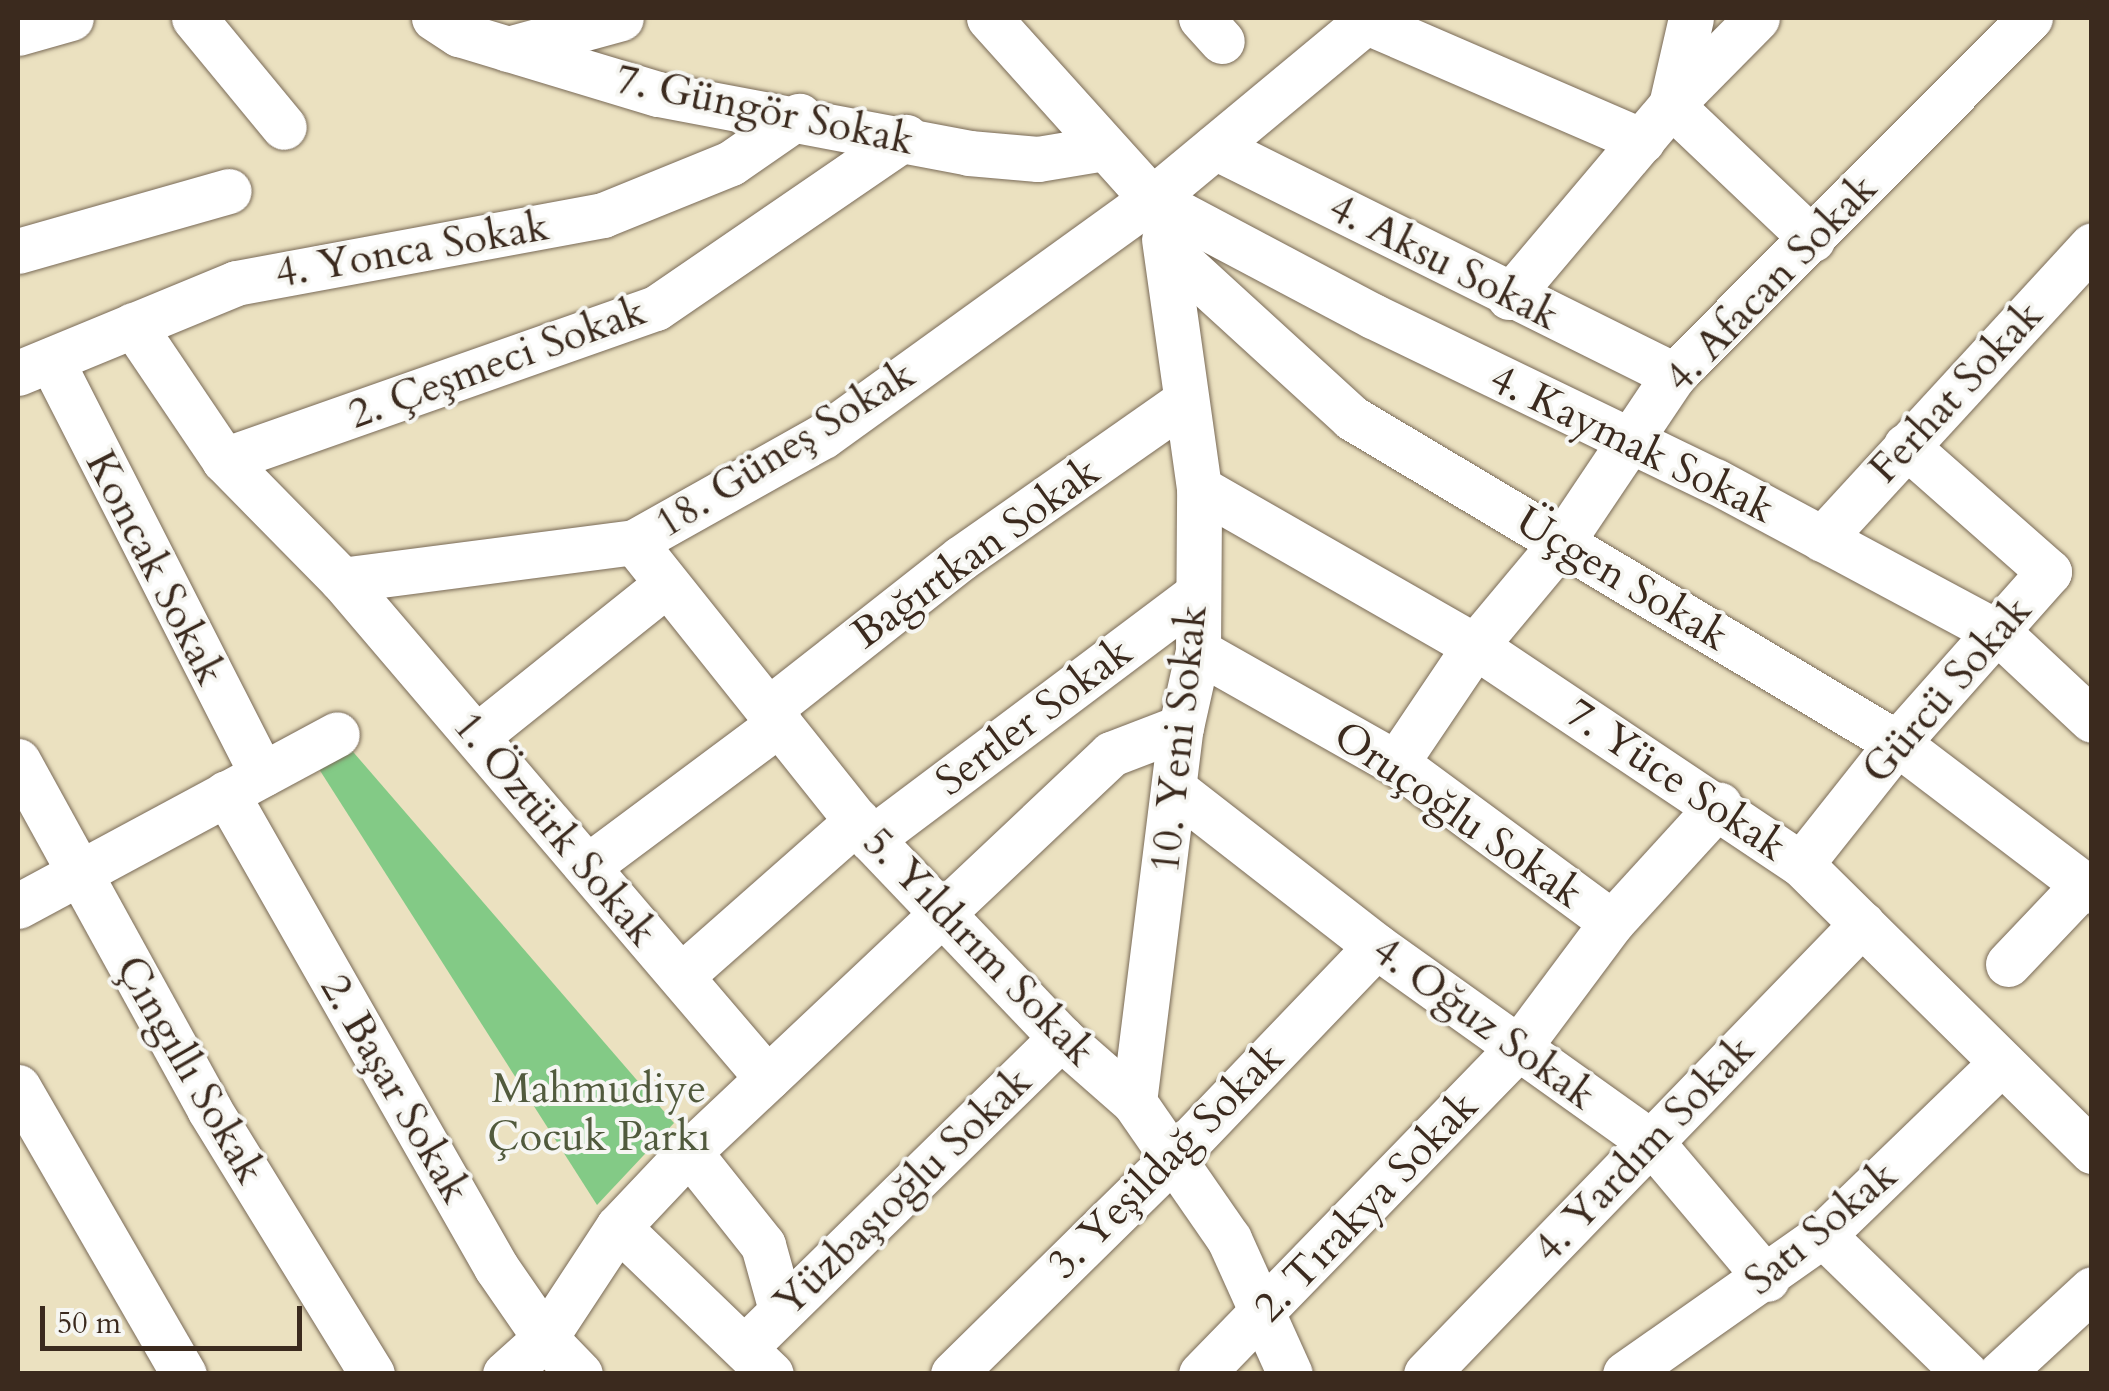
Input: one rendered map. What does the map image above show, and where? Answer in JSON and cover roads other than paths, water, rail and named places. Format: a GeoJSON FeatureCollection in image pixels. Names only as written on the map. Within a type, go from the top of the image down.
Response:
{"type":"FeatureCollection","features":[{"type":"Feature","properties":{"kind":"street"},"geometry":{"type":"LineString","coordinates":[[18,34],[72,18]]}},
{"type":"Feature","properties":{"kind":"street"},"geometry":{"type":"LineString","coordinates":[[194,18],[284,127]]}},
{"type":"Feature","properties":{"kind":"street","name":"7. Güngör Sokak"},"geometry":{"type":"LineString","coordinates":[[434,18],[458,34],[658,94],[799,116],[969,153],[1038,159],[1104,148]]}},
{"type":"Feature","properties":{"kind":"street"},"geometry":{"type":"LineString","coordinates":[[507,49],[621,18]]}},
{"type":"Feature","properties":{"kind":"street"},"geometry":{"type":"LineString","coordinates":[[989,18],[1152,198]]}},
{"type":"Feature","properties":{"kind":"street"},"geometry":{"type":"LineString","coordinates":[[1672,105],[1692,18]]}},
{"type":"Feature","properties":{"kind":"street"},"geometry":{"type":"LineString","coordinates":[[1508,296],[1672,105],[1757,18]]}},
{"type":"Feature","properties":{"kind":"street","name":"4. Afacan Sokak"},"geometry":{"type":"LineString","coordinates":[[1396,762],[1476,646],[1561,544],[1674,375],[2030,18]]}},
{"type":"Feature","properties":{"kind":"street"},"geometry":{"type":"LineString","coordinates":[[1368,20],[1642,141]]}},
{"type":"Feature","properties":{"kind":"street","name":"18. Güneş Sokak"},"geometry":{"type":"LineString","coordinates":[[342,580],[634,542],[823,436],[1152,198],[1368,20]]}},
{"type":"Feature","properties":{"kind":"street"},"geometry":{"type":"LineString","coordinates":[[1672,105],[1812,239]]}},
{"type":"Feature","properties":{"kind":"street","name":"4. Yonca Sokak"},"geometry":{"type":"LineString","coordinates":[[34,367],[236,283],[603,216],[731,163],[799,116]]}},
{"type":"Feature","properties":{"kind":"street","name":"2. Çeşmeci Sokak"},"geometry":{"type":"LineString","coordinates":[[224,460],[656,308],[906,137]]}},
{"type":"Feature","properties":{"kind":"street","name":"4. Aksu Sokak"},"geometry":{"type":"LineString","coordinates":[[1214,147],[1674,375]]}},
{"type":"Feature","properties":{"kind":"street"},"geometry":{"type":"LineString","coordinates":[[18,251],[229,190]]}},
{"type":"Feature","properties":{"kind":"street","name":"10. Yeni Sokak"},"geometry":{"type":"LineString","coordinates":[[1134,1102],[1181,727],[1198,651],[1200,488],[1167,249],[1152,198]]}},
{"type":"Feature","properties":{"kind":"street","name":"4. Kaymak Sokak"},"geometry":{"type":"LineString","coordinates":[[1152,198],[1999,633],[2092,720]]}},
{"type":"Feature","properties":{"kind":"street","name":"Ferhat Sokak"},"geometry":{"type":"LineString","coordinates":[[1822,539],[2092,245]]}},
{"type":"Feature","properties":{"kind":"street","name":"Üçgen Sokak"},"geometry":{"type":"LineString","coordinates":[[1167,249],[1352,418],[1898,742],[2088,887]]}},
{"type":"Feature","properties":{"kind":"street"},"geometry":{"type":"LineString","coordinates":[[132,325],[224,460],[342,580]]}},
{"type":"Feature","properties":{"kind":"street","name":"Koncak Sokak"},"geometry":{"type":"LineString","coordinates":[[34,367],[244,784]]}},
{"type":"Feature","properties":{"kind":"street","name":"Bağırtkan Sokak"},"geometry":{"type":"LineString","coordinates":[[588,866],[775,716],[960,558],[1185,400]]}},
{"type":"Feature","properties":{"kind":"street","name":"Gürcü Sokak"},"geometry":{"type":"LineString","coordinates":[[1801,864],[1898,742],[1999,633],[2049,572],[1906,446]]}},
{"type":"Feature","properties":{"kind":"street","name":"7. Yüce Sokak"},"geometry":{"type":"LineString","coordinates":[[1200,488],[1476,646],[1719,805],[1801,864],[2092,1151]]}},
{"type":"Feature","properties":{"kind":"street","name":"5. Yıldırım Sokak"},"geometry":{"type":"LineString","coordinates":[[634,542],[864,830],[940,916],[1062,1038],[1134,1102],[1228,1239],[1290,1374]]}},
{"type":"Feature","properties":{"kind":"street","name":"1. Öztürk Sokak"},"geometry":{"type":"LineString","coordinates":[[342,580],[767,1078]]}},
{"type":"Feature","properties":{"kind":"street"},"geometry":{"type":"LineString","coordinates":[[477,736],[668,584]]}},
{"type":"Feature","properties":{"kind":"street","name":"Sertler Sokak"},"geometry":{"type":"LineString","coordinates":[[681,976],[864,830],[1196,595]]}},
{"type":"Feature","properties":{"kind":"street","name":"Oruçoğlu Sokak"},"geometry":{"type":"LineString","coordinates":[[1198,651],[1396,762],[1612,922]]}},
{"type":"Feature","properties":{"kind":"street"},"geometry":{"type":"LineString","coordinates":[[506,1374],[545,1338],[618,1227],[688,1152],[1112,754],[1181,727]]}},
{"type":"Feature","properties":{"kind":"street"},"geometry":{"type":"LineString","coordinates":[[18,906],[336,734]]}},
{"type":"Feature","properties":{"kind":"street","name":"Çıngıllı Sokak"},"geometry":{"type":"LineString","coordinates":[[18,762],[210,1109],[372,1374]]}},
{"type":"Feature","properties":{"kind":"street","name":"2. Başar Sokak"},"geometry":{"type":"LineString","coordinates":[[244,784],[496,1266],[545,1338],[580,1374]]}},
{"type":"Feature","properties":{"kind":"street","name":"4. Oğuz Sokak"},"geometry":{"type":"LineString","coordinates":[[1176,791],[1376,946],[1652,1143],[1767,1279]]}},
{"type":"Feature","properties":{"kind":"street","name":"2. Tırakya Sokak"},"geometry":{"type":"LineString","coordinates":[[1201,1374],[1265,1314],[1518,1048],[1612,922],[1719,805]]}},
{"type":"Feature","properties":{"kind":"street"},"geometry":{"type":"LineString","coordinates":[[2008,964],[2088,887]]}},
{"type":"Feature","properties":{"kind":"street","name":"4. Yardım Sokak"},"geometry":{"type":"LineString","coordinates":[[1426,1374],[1862,924]]}},
{"type":"Feature","properties":{"kind":"street","name":"3. Yeşildağ Sokak"},"geometry":{"type":"LineString","coordinates":[[954,1374],[1174,1158],[1376,946]]}},
{"type":"Feature","properties":{"kind":"street","name":"Yüzbaşıoğlu Sokak"},"geometry":{"type":"LineString","coordinates":[[758,1360],[781,1310],[1062,1038]]}},
{"type":"Feature","properties":{"kind":"street","name":"Satı Sokak"},"geometry":{"type":"LineString","coordinates":[[1626,1374],[1767,1279],[1822,1235],[2001,1064]]}},
{"type":"Feature","properties":{"kind":"street"},"geometry":{"type":"LineString","coordinates":[[18,1087],[184,1374]]}},
{"type":"Feature","properties":{"kind":"street"},"geometry":{"type":"LineString","coordinates":[[688,1152],[763,1245],[781,1310]]}},
{"type":"Feature","properties":{"kind":"street"},"geometry":{"type":"LineString","coordinates":[[618,1227],[758,1360]]}},
{"type":"Feature","properties":{"kind":"street"},"geometry":{"type":"LineString","coordinates":[[1822,1235],[1945,1367]]}},
{"type":"Feature","properties":{"kind":"street"},"geometry":{"type":"LineString","coordinates":[[2000,1374],[2092,1289]]}},
{"type":"Feature","properties":{"kind":"park label","name":"Mahmudiye Çocuk Parkı"},"geometry":{"type":"Point","coordinates":[599,1113]}}]}
